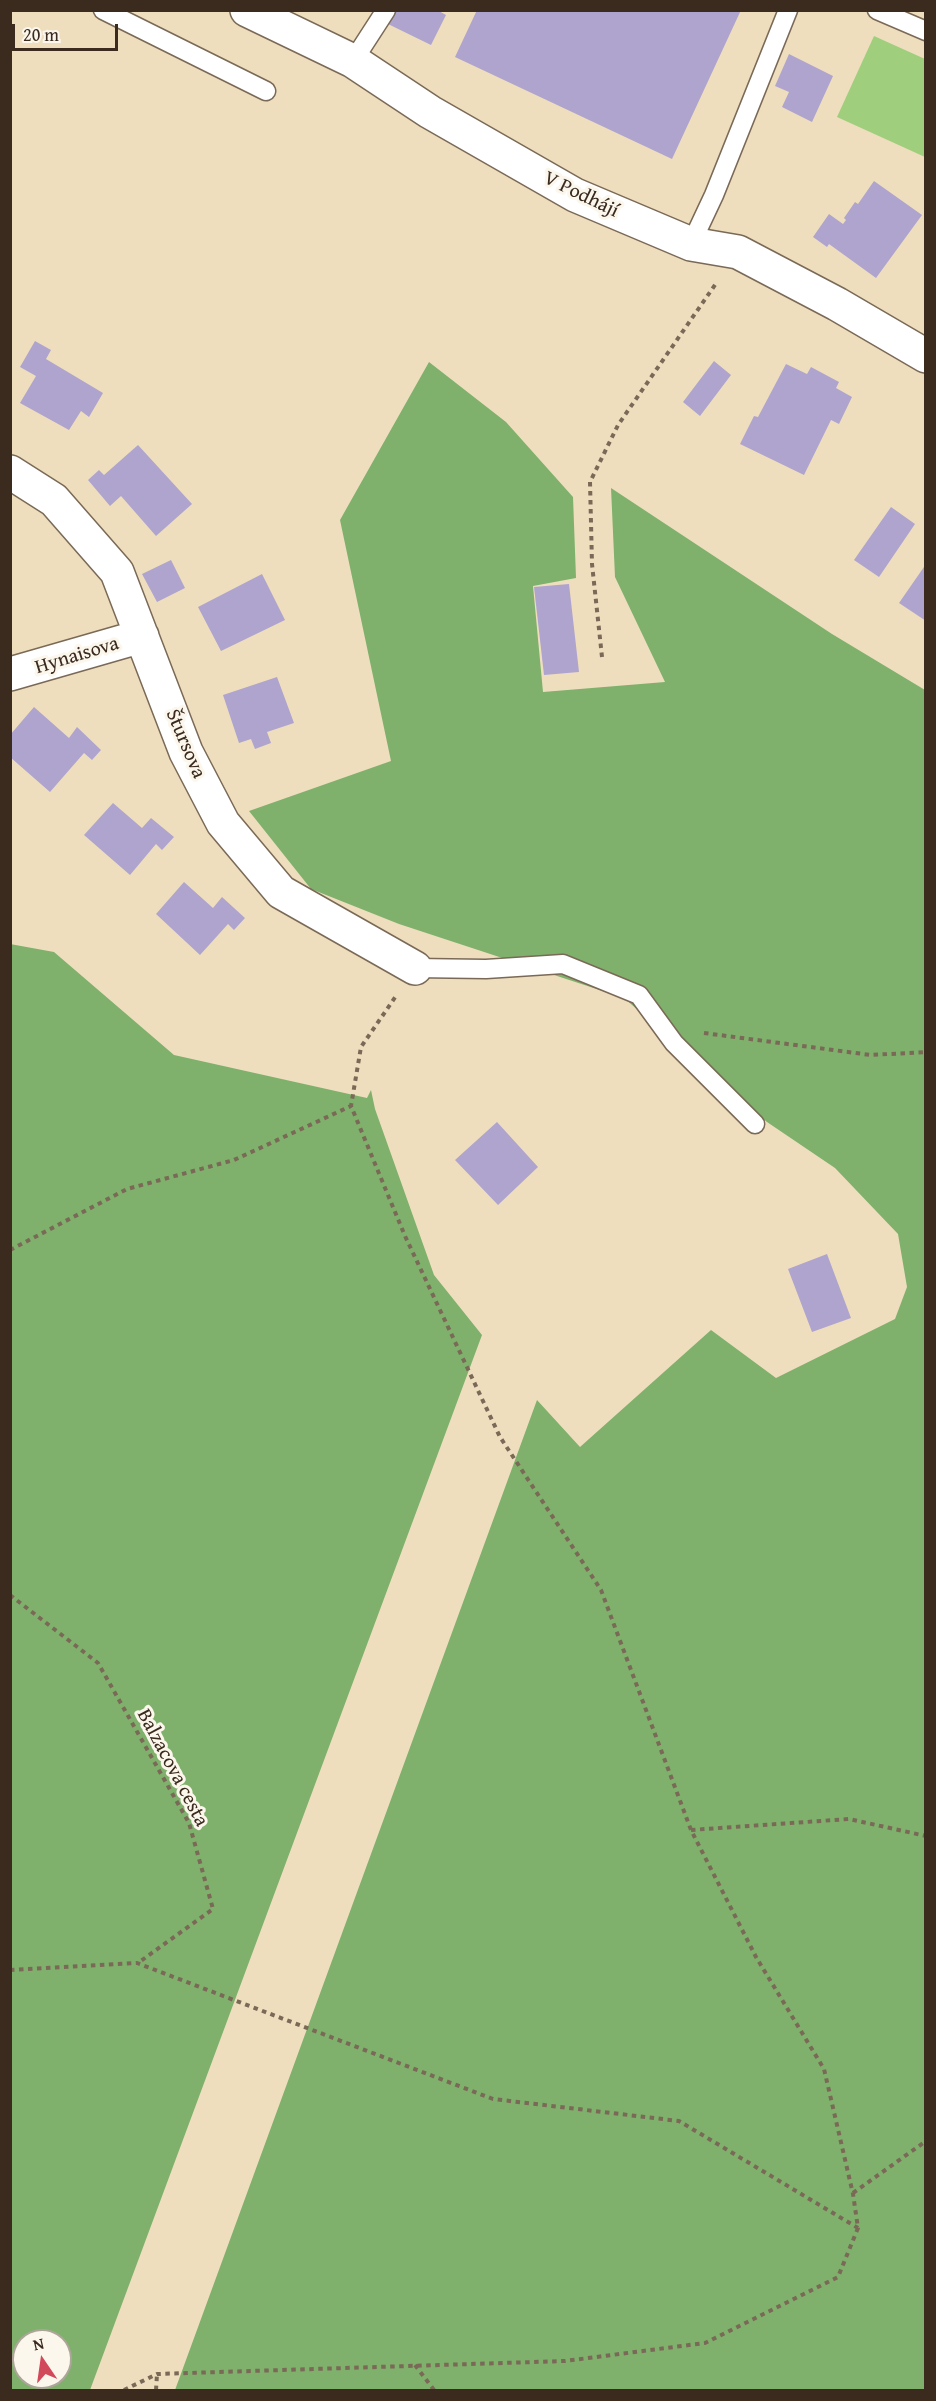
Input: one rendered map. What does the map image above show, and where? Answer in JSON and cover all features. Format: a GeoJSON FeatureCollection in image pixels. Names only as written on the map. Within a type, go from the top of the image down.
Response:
{"type":"FeatureCollection","features":[{"type":"Feature","properties":{"kind":"street","name":"V Podhájí"},"geometry":{"type":"LineString","coordinates":[[247,10],[353,61],[430,112],[574,195],[691,244],[738,252],[837,304],[926,356]]}},
{"type":"Feature","properties":{"kind":"street","name":"Štursova"},"geometry":{"type":"LineString","coordinates":[[10,472],[54,500],[117,572],[186,752],[223,824],[281,891],[415,968]]}},
{"type":"Feature","properties":{"kind":"street","name":"Hynaisova"},"geometry":{"type":"LineString","coordinates":[[10,674],[142,636]]}},
{"type":"Feature","properties":{"kind":"lane"},"geometry":{"type":"LineString","coordinates":[[103,10],[266,92]]}},
{"type":"Feature","properties":{"kind":"lane"},"geometry":{"type":"LineString","coordinates":[[353,61],[386,10]]}},
{"type":"Feature","properties":{"kind":"lane"},"geometry":{"type":"LineString","coordinates":[[691,244],[714,195],[788,10]]}},
{"type":"Feature","properties":{"kind":"lane"},"geometry":{"type":"LineString","coordinates":[[877,10],[926,31]]}},
{"type":"Feature","properties":{"kind":"lane"},"geometry":{"type":"LineString","coordinates":[[415,968],[486,969],[564,964],[639,995],[674,1043],[755,1124]]}},
{"type":"Feature","properties":{"kind":"path"},"geometry":{"type":"LineString","coordinates":[[602,657],[592,564],[590,482],[618,425],[738,252]]}},
{"type":"Feature","properties":{"kind":"path"},"geometry":{"type":"LineString","coordinates":[[124,2391],[157,2374],[566,2361],[705,2343],[838,2277],[858,2228],[853,2194],[824,2069],[756,1957],[691,1830],[601,1590],[500,1437],[405,1236],[351,1106],[361,1047],[415,968]]}},
{"type":"Feature","properties":{"kind":"path"},"geometry":{"type":"LineString","coordinates":[[657,1020],[701,1032],[871,1054],[926,1052]]}},
{"type":"Feature","properties":{"kind":"path"},"geometry":{"type":"LineString","coordinates":[[10,1250],[127,1189],[234,1160],[351,1106]]}},
{"type":"Feature","properties":{"kind":"path","name":"Balzacova cesta"},"geometry":{"type":"LineString","coordinates":[[10,1594],[98,1663],[189,1824],[213,1909],[137,1963]]}},
{"type":"Feature","properties":{"kind":"path"},"geometry":{"type":"LineString","coordinates":[[691,1830],[849,1819],[926,1836]]}},
{"type":"Feature","properties":{"kind":"path"},"geometry":{"type":"LineString","coordinates":[[10,1970],[137,1963],[493,2099],[679,2121],[858,2228]]}},
{"type":"Feature","properties":{"kind":"path"},"geometry":{"type":"LineString","coordinates":[[853,2194],[926,2141]]}},
{"type":"Feature","properties":{"kind":"path"},"geometry":{"type":"LineString","coordinates":[[415,2364],[434,2391]]}},
{"type":"Feature","properties":{"kind":"path"},"geometry":{"type":"LineString","coordinates":[[156,2391],[157,2374]]}},
{"type":"Feature","properties":{"kind":"green space"},"geometry":{"type":"Polygon","coordinates":[[[874,36],[925,59],[925,157],[837,117],[874,36]]]}},
{"type":"Feature","properties":{"kind":"green space"},"geometry":{"type":"Polygon","coordinates":[[[429,362],[506,422],[573,497],[576,578],[533,586],[543,692],[665,682],[615,577],[611,488],[832,634],[925,690],[925,2390],[175,2390],[537,1400],[580,1447],[711,1330],[776,1378],[895,1319],[907,1287],[898,1234],[835,1168],[767,1122],[624,998],[399,924],[311,889],[249,811],[391,761],[340,520],[429,362]]]}},
{"type":"Feature","properties":{"kind":"green space"},"geometry":{"type":"Polygon","coordinates":[[[10,944],[54,952],[174,1055],[367,1098],[371,1090],[375,1109],[434,1275],[482,1335],[90,2390],[11,2390],[10,944]]]}},
{"type":"Feature","properties":{"kind":"building"},"geometry":{"type":"Polygon","coordinates":[[[394,10],[437,10],[446,15],[431,45],[388,24],[394,10]]]}},
{"type":"Feature","properties":{"kind":"building"},"geometry":{"type":"Polygon","coordinates":[[[477,10],[741,10],[672,159],[455,57],[477,10]]]}},
{"type":"Feature","properties":{"kind":"building"},"geometry":{"type":"Polygon","coordinates":[[[789,54],[833,76],[812,122],[782,107],[789,92],[775,86],[789,54]]]}},
{"type":"Feature","properties":{"kind":"building"},"geometry":{"type":"Polygon","coordinates":[[[874,181],[922,215],[876,278],[829,244],[827,247],[813,237],[829,214],[843,224],[846,220],[844,218],[855,202],[858,204],[874,181]]]}},
{"type":"Feature","properties":{"kind":"building"},"geometry":{"type":"Polygon","coordinates":[[[35,341],[51,350],[46,359],[103,393],[89,417],[81,411],[69,430],[20,403],[36,376],[20,367],[35,341]]]}},
{"type":"Feature","properties":{"kind":"building"},"geometry":{"type":"Polygon","coordinates":[[[714,361],[731,375],[700,416],[683,402],[714,361]]]}},
{"type":"Feature","properties":{"kind":"building"},"geometry":{"type":"Polygon","coordinates":[[[786,364],[807,374],[811,367],[839,382],[836,388],[852,397],[839,424],[831,420],[804,475],[740,444],[754,416],[758,417],[786,364]]]}},
{"type":"Feature","properties":{"kind":"building"},"geometry":{"type":"Polygon","coordinates":[[[138,445],[192,504],[156,536],[121,496],[110,506],[88,480],[99,470],[104,475],[138,445]]]}},
{"type":"Feature","properties":{"kind":"building"},"geometry":{"type":"Polygon","coordinates":[[[891,507],[915,524],[879,577],[854,560],[891,507]]]}},
{"type":"Feature","properties":{"kind":"building"},"geometry":{"type":"Polygon","coordinates":[[[171,560],[185,588],[157,602],[142,574],[171,560]]]}},
{"type":"Feature","properties":{"kind":"building"},"geometry":{"type":"Polygon","coordinates":[[[926,564],[926,621],[899,603],[926,564]]]}},
{"type":"Feature","properties":{"kind":"building"},"geometry":{"type":"Polygon","coordinates":[[[262,574],[285,620],[221,651],[198,607],[262,574]]]}},
{"type":"Feature","properties":{"kind":"building"},"geometry":{"type":"Polygon","coordinates":[[[569,584],[579,672],[544,675],[534,587],[569,584]]]}},
{"type":"Feature","properties":{"kind":"building"},"geometry":{"type":"Polygon","coordinates":[[[277,677],[294,723],[267,732],[271,743],[255,749],[251,739],[239,743],[223,695],[277,677]]]}},
{"type":"Feature","properties":{"kind":"building"},"geometry":{"type":"Polygon","coordinates":[[[34,707],[69,738],[77,727],[101,750],[92,760],[84,753],[50,792],[10,757],[10,735],[34,707]]]}},
{"type":"Feature","properties":{"kind":"building"},"geometry":{"type":"Polygon","coordinates":[[[113,803],[142,828],[151,818],[174,837],[162,850],[156,844],[130,875],[84,835],[113,803]]]}},
{"type":"Feature","properties":{"kind":"building"},"geometry":{"type":"Polygon","coordinates":[[[184,882],[213,908],[222,897],[245,918],[234,930],[228,924],[200,955],[156,914],[184,882]]]}},
{"type":"Feature","properties":{"kind":"building"},"geometry":{"type":"Polygon","coordinates":[[[497,1122],[538,1167],[498,1205],[455,1160],[497,1122]]]}},
{"type":"Feature","properties":{"kind":"building"},"geometry":{"type":"Polygon","coordinates":[[[827,1254],[851,1318],[812,1332],[788,1269],[827,1254]]]}}]}
